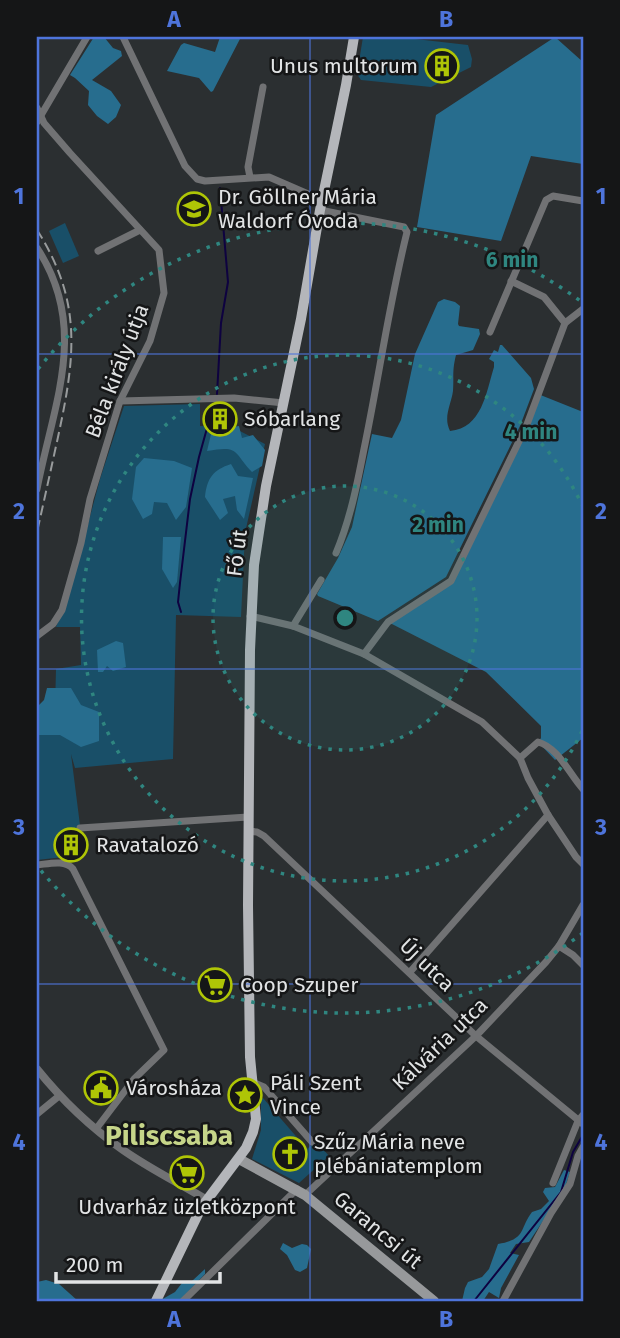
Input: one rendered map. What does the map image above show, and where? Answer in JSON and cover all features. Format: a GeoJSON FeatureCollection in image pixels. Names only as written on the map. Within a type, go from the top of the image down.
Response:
{"type":"FeatureCollection","features":[{"type":"Feature","properties":{"kind":"main road","name":"Fő út"},"geometry":{"type":"LineString","coordinates":[[206,1200],[239,1158],[253,1132],[256,1119],[248,981],[248,817],[250,616],[256,543],[354,37]]}},
{"type":"Feature","properties":{"kind":"main road","name":"Garancsi út"},"geometry":{"type":"LineString","coordinates":[[239,1158],[301,1192],[435,1301]]}},
{"type":"Feature","properties":{"kind":"main road"},"geometry":{"type":"LineString","coordinates":[[156,1301],[206,1200]]}},
{"type":"Feature","properties":{"kind":"street"},"geometry":{"type":"LineString","coordinates":[[38,115],[87,37]]}},
{"type":"Feature","properties":{"kind":"street"},"geometry":{"type":"LineString","coordinates":[[122,37],[190,173],[197,179],[205,181],[269,177],[321,205],[407,229],[357,485],[345,531],[335,553]]}},
{"type":"Feature","properties":{"kind":"street"},"geometry":{"type":"LineString","coordinates":[[250,177],[248,167],[263,87]]}},
{"type":"Feature","properties":{"kind":"street","name":"Béla király útja"},"geometry":{"type":"LineString","coordinates":[[37,636],[53,624],[62,610],[92,492],[120,401],[150,341],[164,297],[159,250],[69,153],[38,115]]}},
{"type":"Feature","properties":{"kind":"street"},"geometry":{"type":"LineString","coordinates":[[490,332],[546,200],[553,197],[583,201]]}},
{"type":"Feature","properties":{"kind":"street"},"geometry":{"type":"LineString","coordinates":[[98,251],[141,230]]}},
{"type":"Feature","properties":{"kind":"street"},"geometry":{"type":"LineString","coordinates":[[37,248],[53,276],[66,331],[63,374],[39,466],[37,489]]}},
{"type":"Feature","properties":{"kind":"street"},"geometry":{"type":"LineString","coordinates":[[511,281],[544,297],[565,323]]}},
{"type":"Feature","properties":{"kind":"street"},"geometry":{"type":"LineString","coordinates":[[364,654],[388,622],[451,581],[526,427],[565,323],[583,309]]}},
{"type":"Feature","properties":{"kind":"street"},"geometry":{"type":"LineString","coordinates":[[120,401],[242,398],[284,402]]}},
{"type":"Feature","properties":{"kind":"street"},"geometry":{"type":"LineString","coordinates":[[293,626],[321,580]]}},
{"type":"Feature","properties":{"kind":"street"},"geometry":{"type":"LineString","coordinates":[[250,616],[293,626],[364,654],[482,722],[520,758],[548,815],[583,864]]}},
{"type":"Feature","properties":{"kind":"street"},"geometry":{"type":"LineString","coordinates":[[520,758],[538,742],[543,743],[555,752],[583,789]]}},
{"type":"Feature","properties":{"kind":"street"},"geometry":{"type":"LineString","coordinates":[[410,972],[548,815]]}},
{"type":"Feature","properties":{"kind":"street"},"geometry":{"type":"LineString","coordinates":[[80,828],[248,817]]}},
{"type":"Feature","properties":{"kind":"street","name":"Új utca"},"geometry":{"type":"LineString","coordinates":[[248,831],[264,836],[476,1036],[582,1120]]}},
{"type":"Feature","properties":{"kind":"street"},"geometry":{"type":"LineString","coordinates":[[37,865],[70,864],[164,1050],[134,1079],[96,1129]]}},
{"type":"Feature","properties":{"kind":"street","name":"Kálvária utca"},"geometry":{"type":"LineString","coordinates":[[183,1301],[476,1036],[559,946],[583,905]]}},
{"type":"Feature","properties":{"kind":"street"},"geometry":{"type":"LineString","coordinates":[[559,946],[583,965]]}},
{"type":"Feature","properties":{"kind":"street"},"geometry":{"type":"LineString","coordinates":[[573,955],[583,955]]}},
{"type":"Feature","properties":{"kind":"street"},"geometry":{"type":"LineString","coordinates":[[37,1069],[59,1096],[96,1129],[140,1161],[206,1200]]}},
{"type":"Feature","properties":{"kind":"street"},"geometry":{"type":"LineString","coordinates":[[252,1082],[264,1087],[312,1142]]}},
{"type":"Feature","properties":{"kind":"street"},"geometry":{"type":"LineString","coordinates":[[37,1114],[59,1096]]}},
{"type":"Feature","properties":{"kind":"street"},"geometry":{"type":"LineString","coordinates":[[552,1182],[582,1120]]}},
{"type":"Feature","properties":{"kind":"street"},"geometry":{"type":"LineString","coordinates":[[503,1301],[570,1184],[583,1147]]}},
{"type":"Feature","properties":{"kind":"shaded area"},"geometry":{"type":"Polygon","coordinates":[[[94,37],[104,37],[113,48],[121,51],[122,56],[92,80],[111,91],[121,105],[116,117],[108,124],[88,105],[89,91],[70,75],[94,37]]]}},
{"type":"Feature","properties":{"kind":"shaded area"},"geometry":{"type":"Polygon","coordinates":[[[220,37],[241,37],[213,91],[199,78],[167,71],[184,43],[215,52],[220,37]]]}},
{"type":"Feature","properties":{"kind":"shaded area"},"geometry":{"type":"Polygon","coordinates":[[[363,37],[398,37],[468,45],[471,67],[431,87],[361,80],[357,74],[363,37]]]}},
{"type":"Feature","properties":{"kind":"shaded area"},"geometry":{"type":"Polygon","coordinates":[[[555,37],[583,62],[583,164],[531,156],[501,241],[417,227],[436,115],[555,37]]]}},
{"type":"Feature","properties":{"kind":"shaded area"},"geometry":{"type":"Polygon","coordinates":[[[65,223],[79,256],[63,263],[49,231],[65,223]]]}},
{"type":"Feature","properties":{"kind":"shaded area"},"geometry":{"type":"Polygon","coordinates":[[[444,299],[460,306],[459,326],[479,329],[480,334],[473,350],[456,355],[453,391],[447,416],[450,431],[469,423],[481,408],[494,367],[494,362],[489,359],[494,350],[498,352],[500,345],[531,378],[534,389],[520,426],[446,577],[378,621],[317,594],[352,527],[372,434],[392,438],[401,420],[415,354],[438,302],[444,299]]]}},
{"type":"Feature","properties":{"kind":"shaded area"},"geometry":{"type":"Polygon","coordinates":[[[538,394],[583,412],[583,738],[555,760],[538,742],[541,738],[541,726],[486,672],[388,622],[447,585],[538,394]]]}},
{"type":"Feature","properties":{"kind":"shaded area"},"geometry":{"type":"Polygon","coordinates":[[[200,404],[200,426],[232,427],[265,444],[245,533],[241,617],[176,615],[173,759],[75,768],[71,754],[83,849],[73,856],[37,860],[37,729],[55,708],[56,669],[81,665],[80,627],[56,627],[71,588],[100,479],[124,406],[200,404]]]}},
{"type":"Feature","properties":{"kind":"shaded area"},"geometry":{"type":"Polygon","coordinates":[[[239,426],[242,438],[253,435],[265,450],[262,466],[252,472],[231,450],[207,451],[212,430],[239,426]]]}},
{"type":"Feature","properties":{"kind":"shaded area"},"geometry":{"type":"Polygon","coordinates":[[[144,458],[174,461],[192,468],[186,507],[176,520],[167,503],[154,502],[152,514],[143,519],[132,499],[136,467],[144,458]]]}},
{"type":"Feature","properties":{"kind":"shaded area"},"geometry":{"type":"Polygon","coordinates":[[[231,464],[238,476],[253,478],[244,519],[237,510],[235,496],[223,499],[228,513],[220,520],[205,497],[206,490],[212,476],[231,464]]]}},
{"type":"Feature","properties":{"kind":"shaded area"},"geometry":{"type":"Polygon","coordinates":[[[163,537],[181,537],[177,582],[173,588],[162,569],[163,537]]]}},
{"type":"Feature","properties":{"kind":"shaded area"},"geometry":{"type":"Polygon","coordinates":[[[116,641],[123,643],[126,667],[113,671],[107,666],[103,672],[98,672],[97,650],[116,641]]]}},
{"type":"Feature","properties":{"kind":"shaded area"},"geometry":{"type":"Polygon","coordinates":[[[47,688],[71,688],[81,705],[99,712],[99,741],[81,747],[60,735],[37,735],[37,707],[44,700],[47,688]]]}},
{"type":"Feature","properties":{"kind":"shaded area"},"geometry":{"type":"Polygon","coordinates":[[[263,1098],[307,1149],[316,1141],[329,1156],[299,1183],[252,1159],[261,1130],[263,1098]]]}},
{"type":"Feature","properties":{"kind":"shaded area"},"geometry":{"type":"Polygon","coordinates":[[[564,1170],[570,1172],[565,1188],[529,1242],[516,1244],[510,1253],[519,1255],[501,1288],[499,1298],[489,1292],[483,1301],[462,1301],[468,1282],[482,1277],[489,1269],[498,1244],[518,1236],[532,1212],[541,1209],[549,1201],[543,1192],[545,1188],[555,1187],[564,1170]]]}},
{"type":"Feature","properties":{"kind":"shaded area"},"geometry":{"type":"Polygon","coordinates":[[[283,1243],[292,1248],[307,1245],[311,1249],[307,1268],[300,1272],[295,1270],[287,1255],[280,1249],[283,1243]]]}},
{"type":"Feature","properties":{"kind":"shaded area"},"geometry":{"type":"Polygon","coordinates":[[[205,1269],[205,1274],[179,1301],[159,1301],[175,1292],[182,1283],[192,1281],[205,1269]]]}},
{"type":"Feature","properties":{"kind":"shaded area"},"geometry":{"type":"Polygon","coordinates":[[[46,1280],[59,1284],[78,1301],[37,1301],[37,1282],[46,1280]]]}},
{"type":"Feature","properties":{"kind":"waterway"},"geometry":{"type":"LineString","coordinates":[[217,394],[221,323],[228,282],[220,188]]}},
{"type":"Feature","properties":{"kind":"waterway"},"geometry":{"type":"LineString","coordinates":[[181,612],[178,602],[190,499],[214,403]]}},
{"type":"Feature","properties":{"kind":"waterway"},"geometry":{"type":"LineString","coordinates":[[474,1301],[561,1192],[573,1152],[583,1135]]}},
{"type":"Feature","properties":{"kind":"railway"},"geometry":{"type":"LineString","coordinates":[[37,230],[52,256],[62,282],[71,331],[71,356],[64,408],[37,532]]}},
{"type":"Feature","properties":{"kind":"place","name":"Unus multorum"},"geometry":{"type":"Point","coordinates":[442,66]}},
{"type":"Feature","properties":{"kind":"place","name":"Dr. Göllner Mária Waldorf Óvoda"},"geometry":{"type":"Point","coordinates":[194,209]}},
{"type":"Feature","properties":{"kind":"place","name":"Sóbarlang"},"geometry":{"type":"Point","coordinates":[220,419]}},
{"type":"Feature","properties":{"kind":"place","name":"Ravatalozó"},"geometry":{"type":"Point","coordinates":[71,845]}},
{"type":"Feature","properties":{"kind":"place","name":"Coop Szuper"},"geometry":{"type":"Point","coordinates":[215,985]}},
{"type":"Feature","properties":{"kind":"place","name":"Városháza"},"geometry":{"type":"Point","coordinates":[101,1088]}},
{"type":"Feature","properties":{"kind":"place","name":"Páli Szent Vince"},"geometry":{"type":"Point","coordinates":[245,1095]}},
{"type":"Feature","properties":{"kind":"place","name":"Szűz Mária neve plébániatemplom"},"geometry":{"type":"Point","coordinates":[290,1154]}},
{"type":"Feature","properties":{"kind":"place","name":"Udvarház üzletközpont"},"geometry":{"type":"Point","coordinates":[187,1173]}},
{"type":"Feature","properties":{"kind":"district","name":"Piliscsaba"},"geometry":{"type":"Point","coordinates":[169,1135]}}]}
